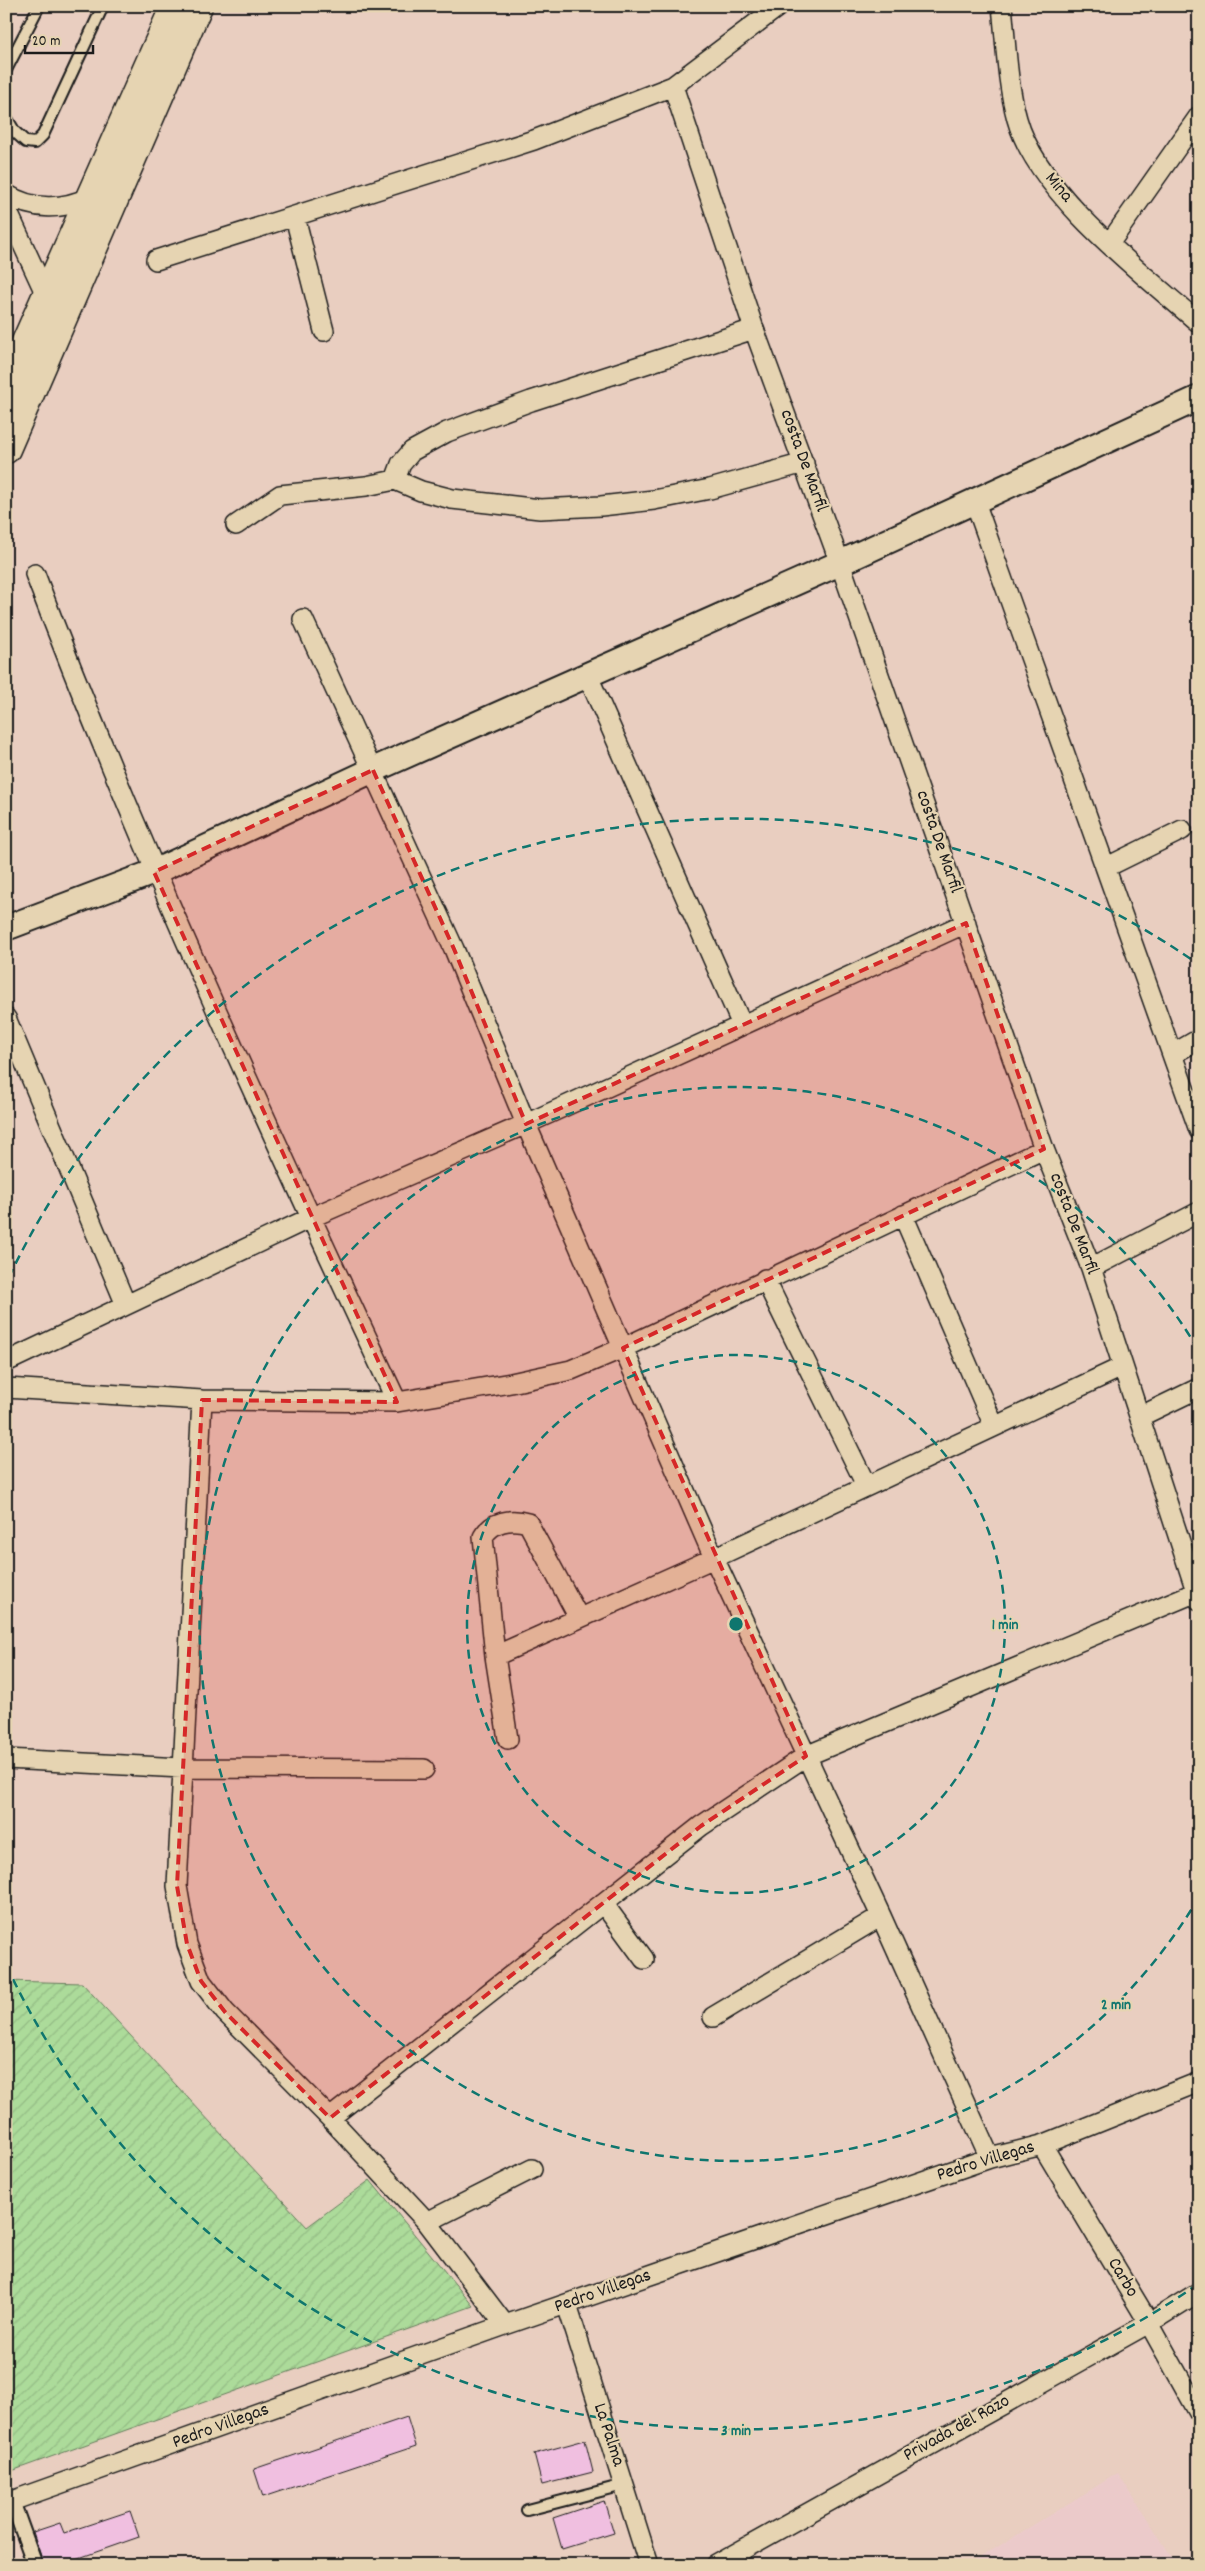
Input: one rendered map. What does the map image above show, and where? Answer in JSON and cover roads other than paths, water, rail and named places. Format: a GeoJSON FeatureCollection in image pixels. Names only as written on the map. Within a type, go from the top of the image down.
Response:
{"type":"FeatureCollection","features":[{"type":"Feature","properties":{"kind":"main road"},"geometry":{"type":"LineString","coordinates":[[6,387],[174,6]]}},
{"type":"Feature","properties":{"kind":"main road"},"geometry":{"type":"LineString","coordinates":[[6,449],[198,6]]}},
{"type":"Feature","properties":{"kind":"street"},"geometry":{"type":"LineString","coordinates":[[156,260],[534,140],[673,86],[779,6]]}},
{"type":"Feature","properties":{"kind":"street","name":"Mina"},"geometry":{"type":"LineString","coordinates":[[1002,6],[1017,120],[1032,154],[1055,188],[1110,244],[1199,323]]}},
{"type":"Feature","properties":{"kind":"street","name":"costa De Marfil"},"geometry":{"type":"LineString","coordinates":[[673,86],[754,329],[840,563],[1044,1149],[1091,1268],[1198,1594]]}},
{"type":"Feature","properties":{"kind":"street"},"geometry":{"type":"LineString","coordinates":[[1110,244],[1199,116]]}},
{"type":"Feature","properties":{"kind":"street"},"geometry":{"type":"LineString","coordinates":[[6,194],[15,200],[44,209],[76,204],[90,197]]}},
{"type":"Feature","properties":{"kind":"street"},"geometry":{"type":"LineString","coordinates":[[6,208],[46,295]]}},
{"type":"Feature","properties":{"kind":"street"},"geometry":{"type":"LineString","coordinates":[[296,217],[324,331]]}},
{"type":"Feature","properties":{"kind":"street"},"geometry":{"type":"LineString","coordinates":[[394,480],[401,464],[412,451],[447,432],[531,401],[754,329]]}},
{"type":"Feature","properties":{"kind":"street"},"geometry":{"type":"LineString","coordinates":[[6,928],[154,872],[373,770],[840,563],[1199,398]]}},
{"type":"Feature","properties":{"kind":"street"},"geometry":{"type":"LineString","coordinates":[[236,524],[280,496],[366,486],[394,480],[421,491],[452,499],[540,509],[601,506],[654,500],[710,489],[804,463]]}},
{"type":"Feature","properties":{"kind":"street"},"geometry":{"type":"LineString","coordinates":[[975,502],[1107,867],[1199,1130]]}},
{"type":"Feature","properties":{"kind":"street"},"geometry":{"type":"LineString","coordinates":[[35,574],[154,872],[310,1218],[397,1402]]}},
{"type":"Feature","properties":{"kind":"street"},"geometry":{"type":"LineString","coordinates":[[303,619],[454,949],[526,1124],[714,1558],[881,1916],[990,2158]]}},
{"type":"Feature","properties":{"kind":"street"},"geometry":{"type":"LineString","coordinates":[[588,676],[742,1025]]}},
{"type":"Feature","properties":{"kind":"street"},"geometry":{"type":"LineString","coordinates":[[1107,867],[1182,830]]}},
{"type":"Feature","properties":{"kind":"street"},"geometry":{"type":"LineString","coordinates":[[6,1362],[310,1218],[526,1124],[966,923]]}},
{"type":"Feature","properties":{"kind":"street"},"geometry":{"type":"LineString","coordinates":[[6,1018],[126,1305]]}},
{"type":"Feature","properties":{"kind":"street"},"geometry":{"type":"LineString","coordinates":[[1173,1054],[1199,1039]]}},
{"type":"Feature","properties":{"kind":"street"},"geometry":{"type":"LineString","coordinates":[[6,1388],[202,1400],[397,1402],[510,1383],[571,1370],[623,1348],[765,1279],[1044,1149]]}},
{"type":"Feature","properties":{"kind":"street"},"geometry":{"type":"LineString","coordinates":[[1091,1268],[1199,1212]]}},
{"type":"Feature","properties":{"kind":"street"},"geometry":{"type":"LineString","coordinates":[[903,1215],[994,1426]]}},
{"type":"Feature","properties":{"kind":"street"},"geometry":{"type":"LineString","coordinates":[[765,1279],[866,1485]]}},
{"type":"Feature","properties":{"kind":"street"},"geometry":{"type":"LineString","coordinates":[[495,1656],[714,1558],[866,1485],[1122,1367]]}},
{"type":"Feature","properties":{"kind":"street"},"geometry":{"type":"LineString","coordinates":[[1140,1416],[1199,1388]]}},
{"type":"Feature","properties":{"kind":"street"},"geometry":{"type":"LineString","coordinates":[[202,1400],[177,1886],[187,1944],[201,1981],[225,2012],[330,2118],[427,2222],[505,2325]]}},
{"type":"Feature","properties":{"kind":"street"},"geometry":{"type":"LineString","coordinates":[[508,1739],[495,1656],[482,1537],[486,1530],[495,1523],[518,1520],[528,1523],[579,1618]]}},
{"type":"Feature","properties":{"kind":"street"},"geometry":{"type":"LineString","coordinates":[[330,2118],[701,1826],[806,1756],[1198,1594]]}},
{"type":"Feature","properties":{"kind":"street"},"geometry":{"type":"LineString","coordinates":[[6,1759],[182,1768],[424,1769]]}},
{"type":"Feature","properties":{"kind":"street"},"geometry":{"type":"LineString","coordinates":[[603,1904],[644,1959]]}},
{"type":"Feature","properties":{"kind":"street"},"geometry":{"type":"LineString","coordinates":[[713,2017],[881,1916]]}},
{"type":"Feature","properties":{"kind":"street","name":"Pedro Villegas"},"geometry":{"type":"LineString","coordinates":[[9,2502],[505,2325],[990,2158],[1042,2145],[1199,2082]]}},
{"type":"Feature","properties":{"kind":"street","name":"Carbo"},"geometry":{"type":"LineString","coordinates":[[1042,2145],[1149,2323],[1199,2413]]}},
{"type":"Feature","properties":{"kind":"street"},"geometry":{"type":"LineString","coordinates":[[427,2222],[532,2169]]}},
{"type":"Feature","properties":{"kind":"street","name":"Privada del Razo"},"geometry":{"type":"LineString","coordinates":[[715,2565],[1149,2323],[1199,2292]]}},
{"type":"Feature","properties":{"kind":"street","name":"La Palma"},"geometry":{"type":"LineString","coordinates":[[566,2305],[649,2565]]}},
{"type":"Feature","properties":{"kind":"street"},"geometry":{"type":"LineString","coordinates":[[9,2502],[35,2565]]}},
{"type":"Feature","properties":{"kind":"lane"},"geometry":{"type":"LineString","coordinates":[[6,70],[40,6]]}},
{"type":"Feature","properties":{"kind":"lane"},"geometry":{"type":"LineString","coordinates":[[6,117],[15,132],[26,142],[34,143],[43,135],[103,6]]}},
{"type":"Feature","properties":{"kind":"lane"},"geometry":{"type":"LineString","coordinates":[[527,2510],[624,2485]]}}]}
